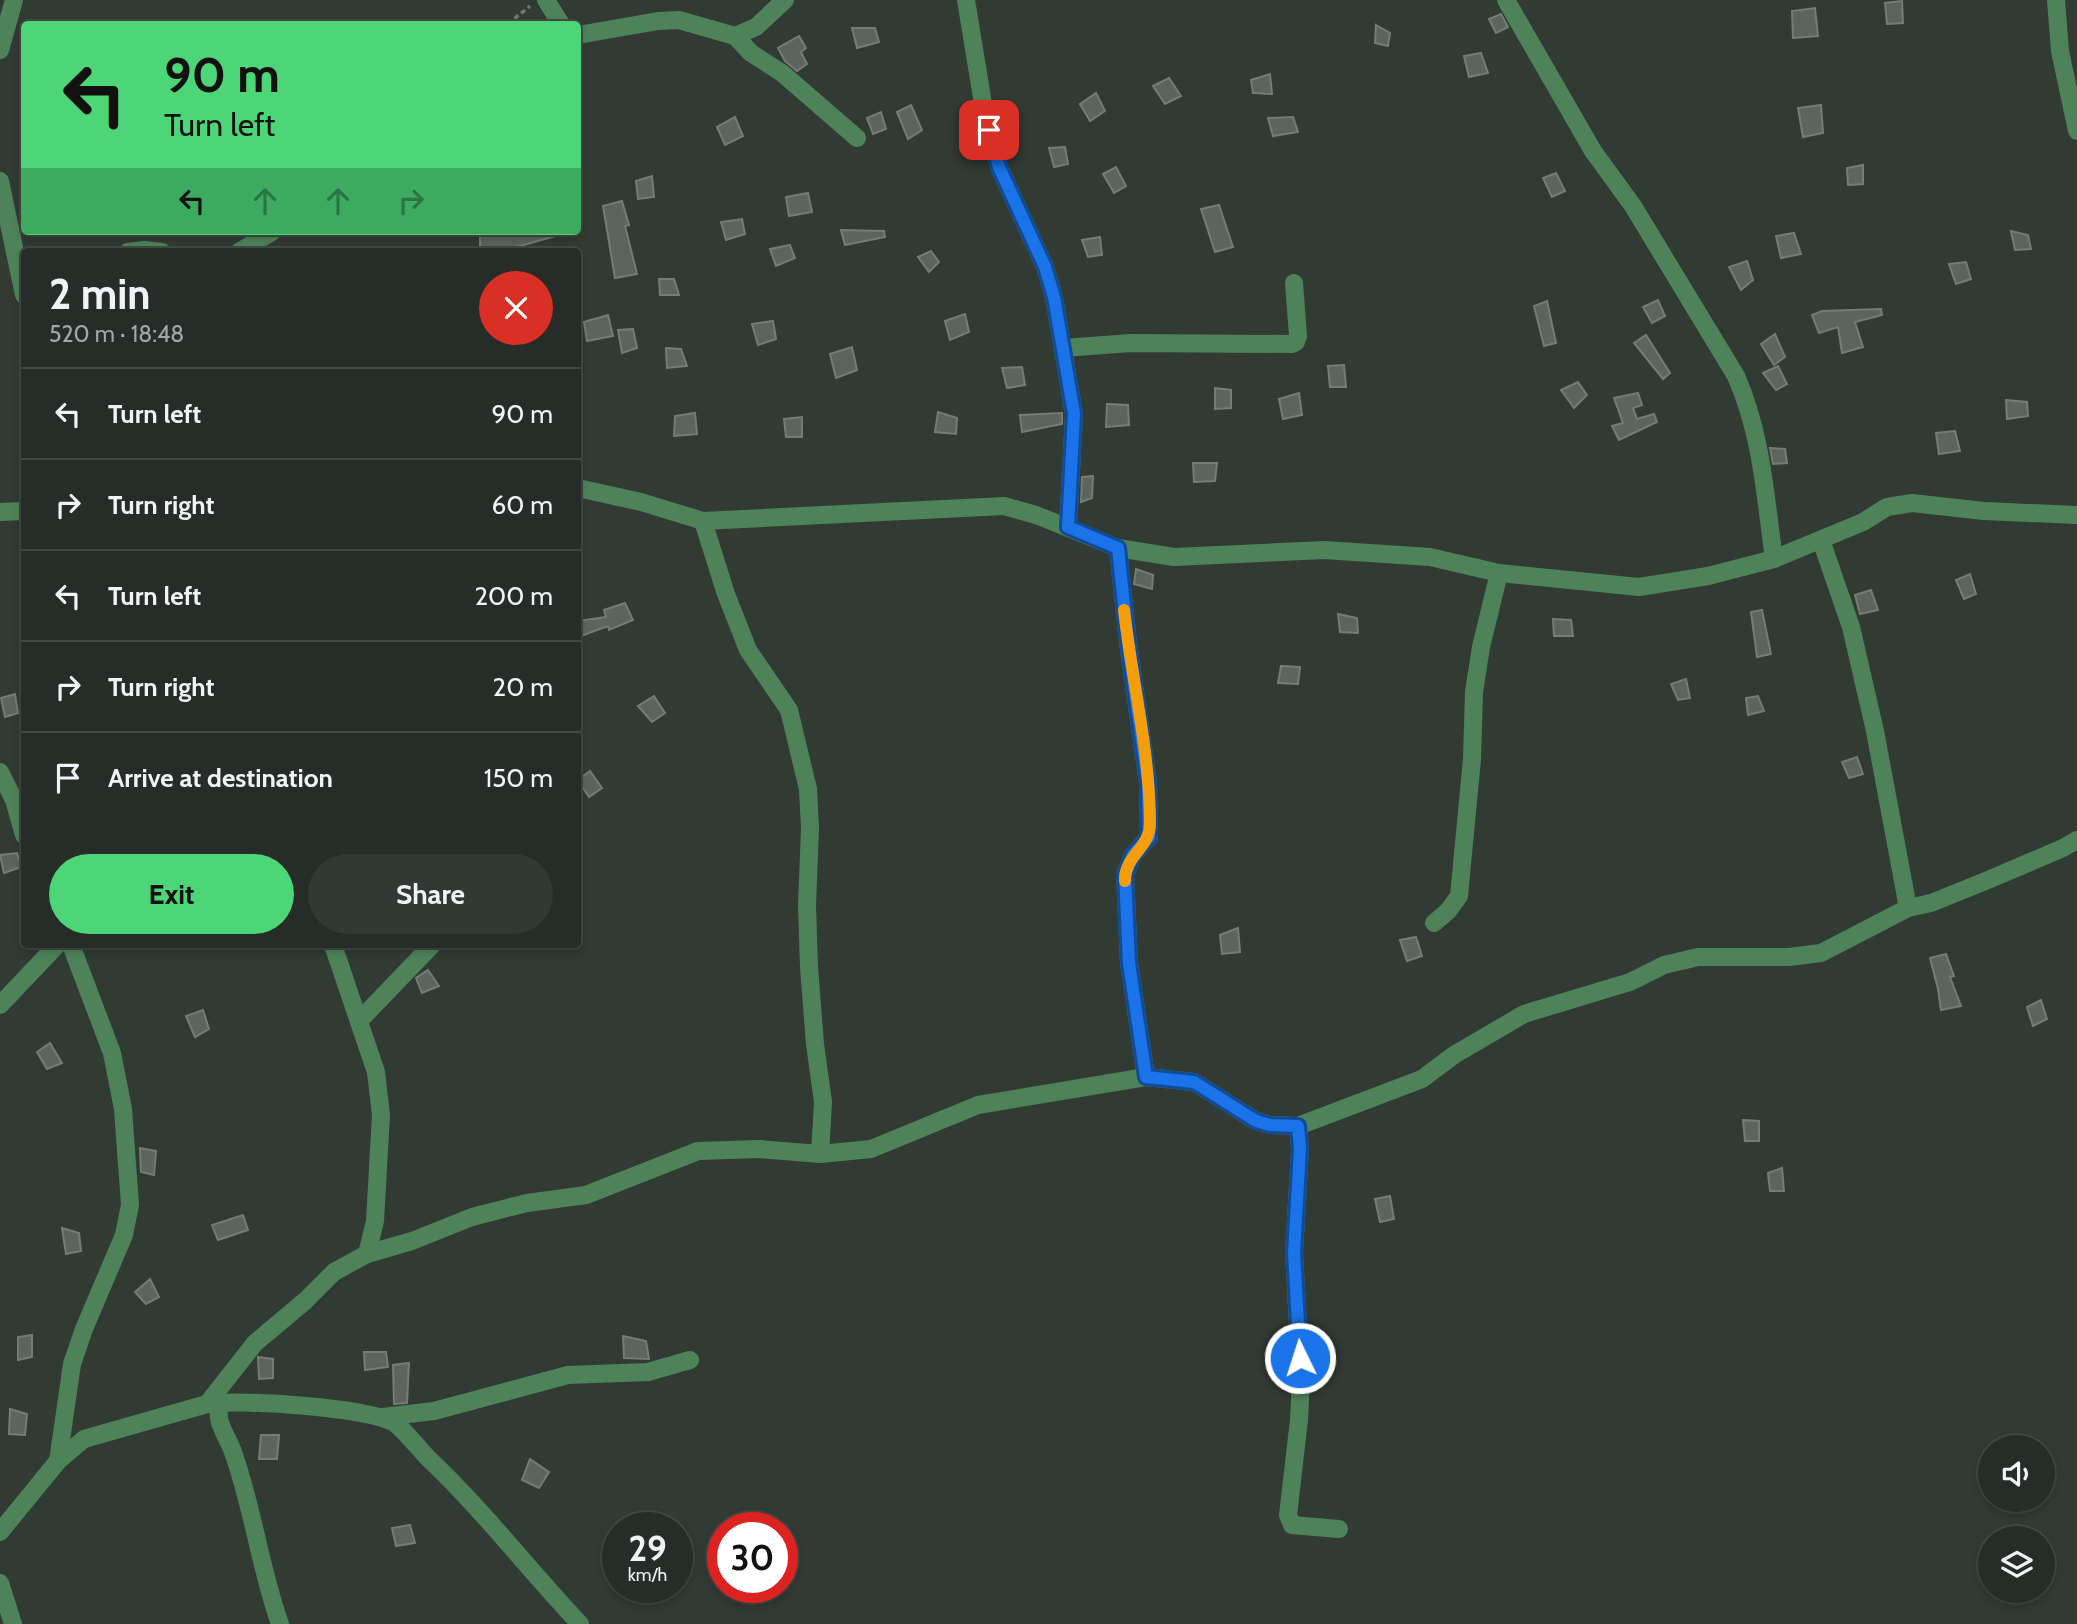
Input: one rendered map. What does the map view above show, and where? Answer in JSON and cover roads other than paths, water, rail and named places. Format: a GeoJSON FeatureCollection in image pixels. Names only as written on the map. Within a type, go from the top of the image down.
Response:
{"type":"FeatureCollection","features":[{"type":"Feature","properties":{"kind":"street"},"geometry":{"type":"LineString","coordinates":[[0,50],[14,0]]}},
{"type":"Feature","properties":{"kind":"street"},"geometry":{"type":"LineString","coordinates":[[546,0],[559,21]]}},
{"type":"Feature","properties":{"kind":"street"},"geometry":{"type":"LineString","coordinates":[[736,36],[757,27],[785,0]]}},
{"type":"Feature","properties":{"kind":"street"},"geometry":{"type":"LineString","coordinates":[[966,0],[985,116],[999,167],[1045,267],[1064,348],[1074,414],[1068,527]]}},
{"type":"Feature","properties":{"kind":"street"},"geometry":{"type":"LineString","coordinates":[[1506,0],[1593,152],[1633,206],[1736,376],[1749,405],[1757,434],[1774,559]]}},
{"type":"Feature","properties":{"kind":"street"},"geometry":{"type":"LineString","coordinates":[[2056,0],[2060,51],[2077,131]]}},
{"type":"Feature","properties":{"kind":"street"},"geometry":{"type":"LineString","coordinates":[[581,34],[679,20],[736,36],[751,53],[782,74],[857,138]]}},
{"type":"Feature","properties":{"kind":"street"},"geometry":{"type":"LineString","coordinates":[[0,181],[21,265]]}},
{"type":"Feature","properties":{"kind":"street"},"geometry":{"type":"LineString","coordinates":[[245,248],[267,235]]}},
{"type":"Feature","properties":{"kind":"street"},"geometry":{"type":"LineString","coordinates":[[1064,348],[1130,344],[1292,344],[1298,336],[1294,283]]}},
{"type":"Feature","properties":{"kind":"street"},"geometry":{"type":"LineString","coordinates":[[581,489],[641,502],[704,521],[1004,506],[1068,527],[1118,548],[1174,557],[1324,550],[1430,557],[1499,573],[1639,587],[1709,576],[1774,559],[1863,522],[1887,507],[1912,503],[1984,511],[2077,515]]}},
{"type":"Feature","properties":{"kind":"street"},"geometry":{"type":"LineString","coordinates":[[0,512],[21,511]]}},
{"type":"Feature","properties":{"kind":"street"},"geometry":{"type":"LineString","coordinates":[[704,521],[726,594],[748,650],[789,710],[808,789],[808,943],[822,1102],[820,1154]]}},
{"type":"Feature","properties":{"kind":"street"},"geometry":{"type":"LineString","coordinates":[[1821,540],[1851,627],[1908,908]]}},
{"type":"Feature","properties":{"kind":"street"},"geometry":{"type":"LineString","coordinates":[[1118,548],[1128,643],[1148,783],[1149,837],[1133,855],[1125,875],[1129,963],[1146,1077]]}},
{"type":"Feature","properties":{"kind":"street"},"geometry":{"type":"LineString","coordinates":[[1434,923],[1448,911],[1459,895],[1472,759],[1474,692],[1481,647],[1499,573]]}},
{"type":"Feature","properties":{"kind":"street"},"geometry":{"type":"LineString","coordinates":[[0,772],[14,800],[21,824]]}},
{"type":"Feature","properties":{"kind":"street"},"geometry":{"type":"LineString","coordinates":[[280,1624],[243,1483],[214,1403],[255,1343],[305,1301],[334,1272],[367,1254],[412,1241],[472,1217],[527,1203],[586,1195],[698,1151],[760,1149],[820,1154],[871,1149],[978,1105],[1146,1077],[1194,1082],[1256,1121],[1270,1125],[1298,1126],[1422,1079],[1454,1055],[1524,1014],[1630,982],[1664,965],[1698,957],[1789,957],[1821,953],[1908,908],[1931,903],[2077,840]]}},
{"type":"Feature","properties":{"kind":"street"},"geometry":{"type":"LineString","coordinates":[[0,1005],[54,948]]}},
{"type":"Feature","properties":{"kind":"street"},"geometry":{"type":"LineString","coordinates":[[58,1461],[72,1363],[124,1235],[130,1205],[123,1109],[112,1054],[72,948]]}},
{"type":"Feature","properties":{"kind":"street"},"geometry":{"type":"LineString","coordinates":[[334,948],[376,1072],[381,1115],[375,1221],[367,1254]]}},
{"type":"Feature","properties":{"kind":"street"},"geometry":{"type":"LineString","coordinates":[[359,1021],[429,948]]}},
{"type":"Feature","properties":{"kind":"street"},"geometry":{"type":"LineString","coordinates":[[1298,1126],[1300,1149],[1294,1253],[1301,1379],[1300,1420],[1288,1515],[1292,1525],[1339,1529]]}},
{"type":"Feature","properties":{"kind":"street"},"geometry":{"type":"LineString","coordinates":[[0,1532],[58,1461],[84,1439],[214,1403],[245,1401],[383,1417],[434,1411],[568,1375],[648,1372],[690,1360]]}},
{"type":"Feature","properties":{"kind":"street"},"geometry":{"type":"LineString","coordinates":[[383,1417],[403,1432],[475,1505],[580,1624]]}},
{"type":"Feature","properties":{"kind":"street"},"geometry":{"type":"LineString","coordinates":[[0,1583],[13,1624]]}}]}
